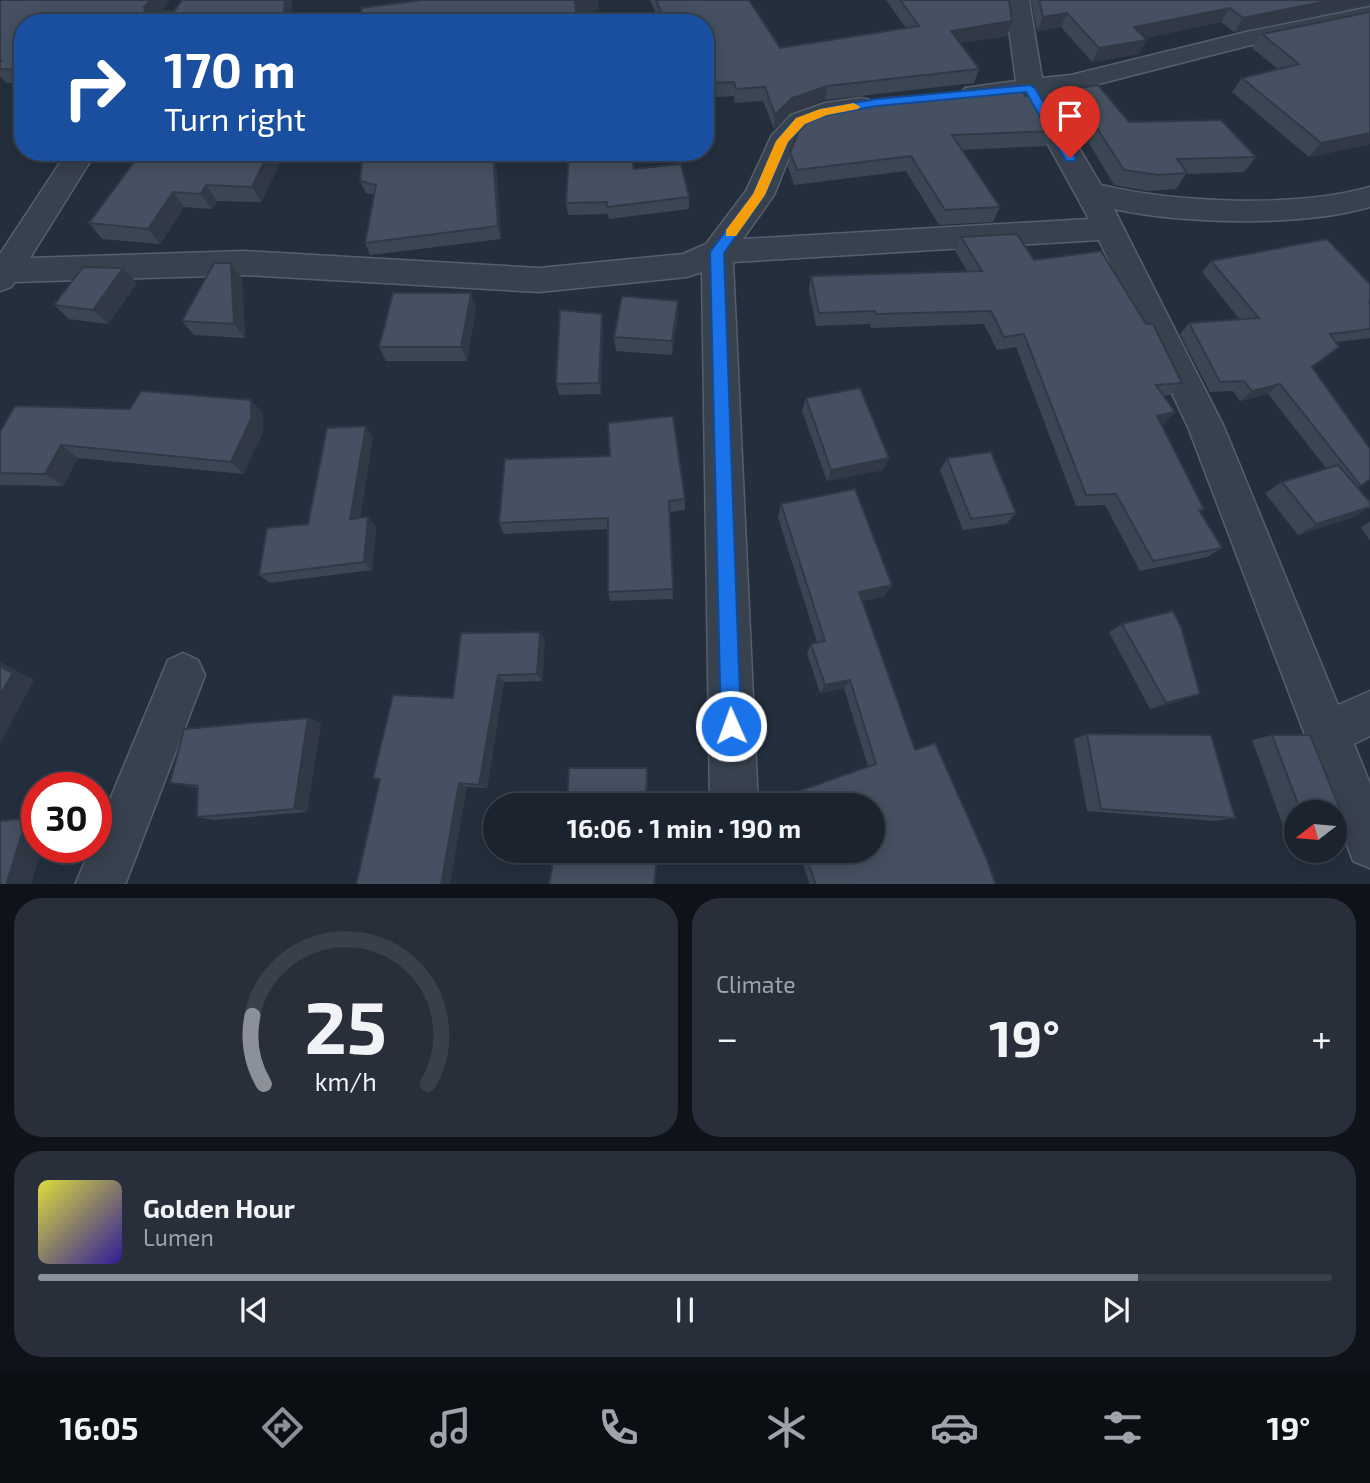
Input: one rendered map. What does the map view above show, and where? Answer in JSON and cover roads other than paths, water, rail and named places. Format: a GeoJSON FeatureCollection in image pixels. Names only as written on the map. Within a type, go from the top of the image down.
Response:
{"type":"FeatureCollection","features":[{"type":"Feature","properties":{"kind":"street"},"geometry":{"type":"LineString","coordinates":[[1017,0],[1030,88],[1091,192],[1206,426],[1370,844]]}},
{"type":"Feature","properties":{"kind":"street"},"geometry":{"type":"LineString","coordinates":[[944,97],[1071,83],[1246,39],[1370,14]]}},
{"type":"Feature","properties":{"kind":"street"},"geometry":{"type":"LineString","coordinates":[[734,793],[717,252],[759,195],[782,141],[801,121],[825,112],[891,102]]}},
{"type":"Feature","properties":{"kind":"street"},"geometry":{"type":"LineString","coordinates":[[2,274],[76,161]]}},
{"type":"Feature","properties":{"kind":"street"},"geometry":{"type":"LineString","coordinates":[[1091,192],[1112,199],[1183,208],[1286,208],[1365,202]]}},
{"type":"Feature","properties":{"kind":"street"},"geometry":{"type":"LineString","coordinates":[[2,274],[244,263],[539,280],[687,265],[717,252],[1109,229]]}},
{"type":"Feature","properties":{"kind":"street"},"geometry":{"type":"LineString","coordinates":[[100,884],[183,675]]}},
{"type":"Feature","properties":{"kind":"street"},"geometry":{"type":"LineString","coordinates":[[1327,733],[1370,713]]}}]}
